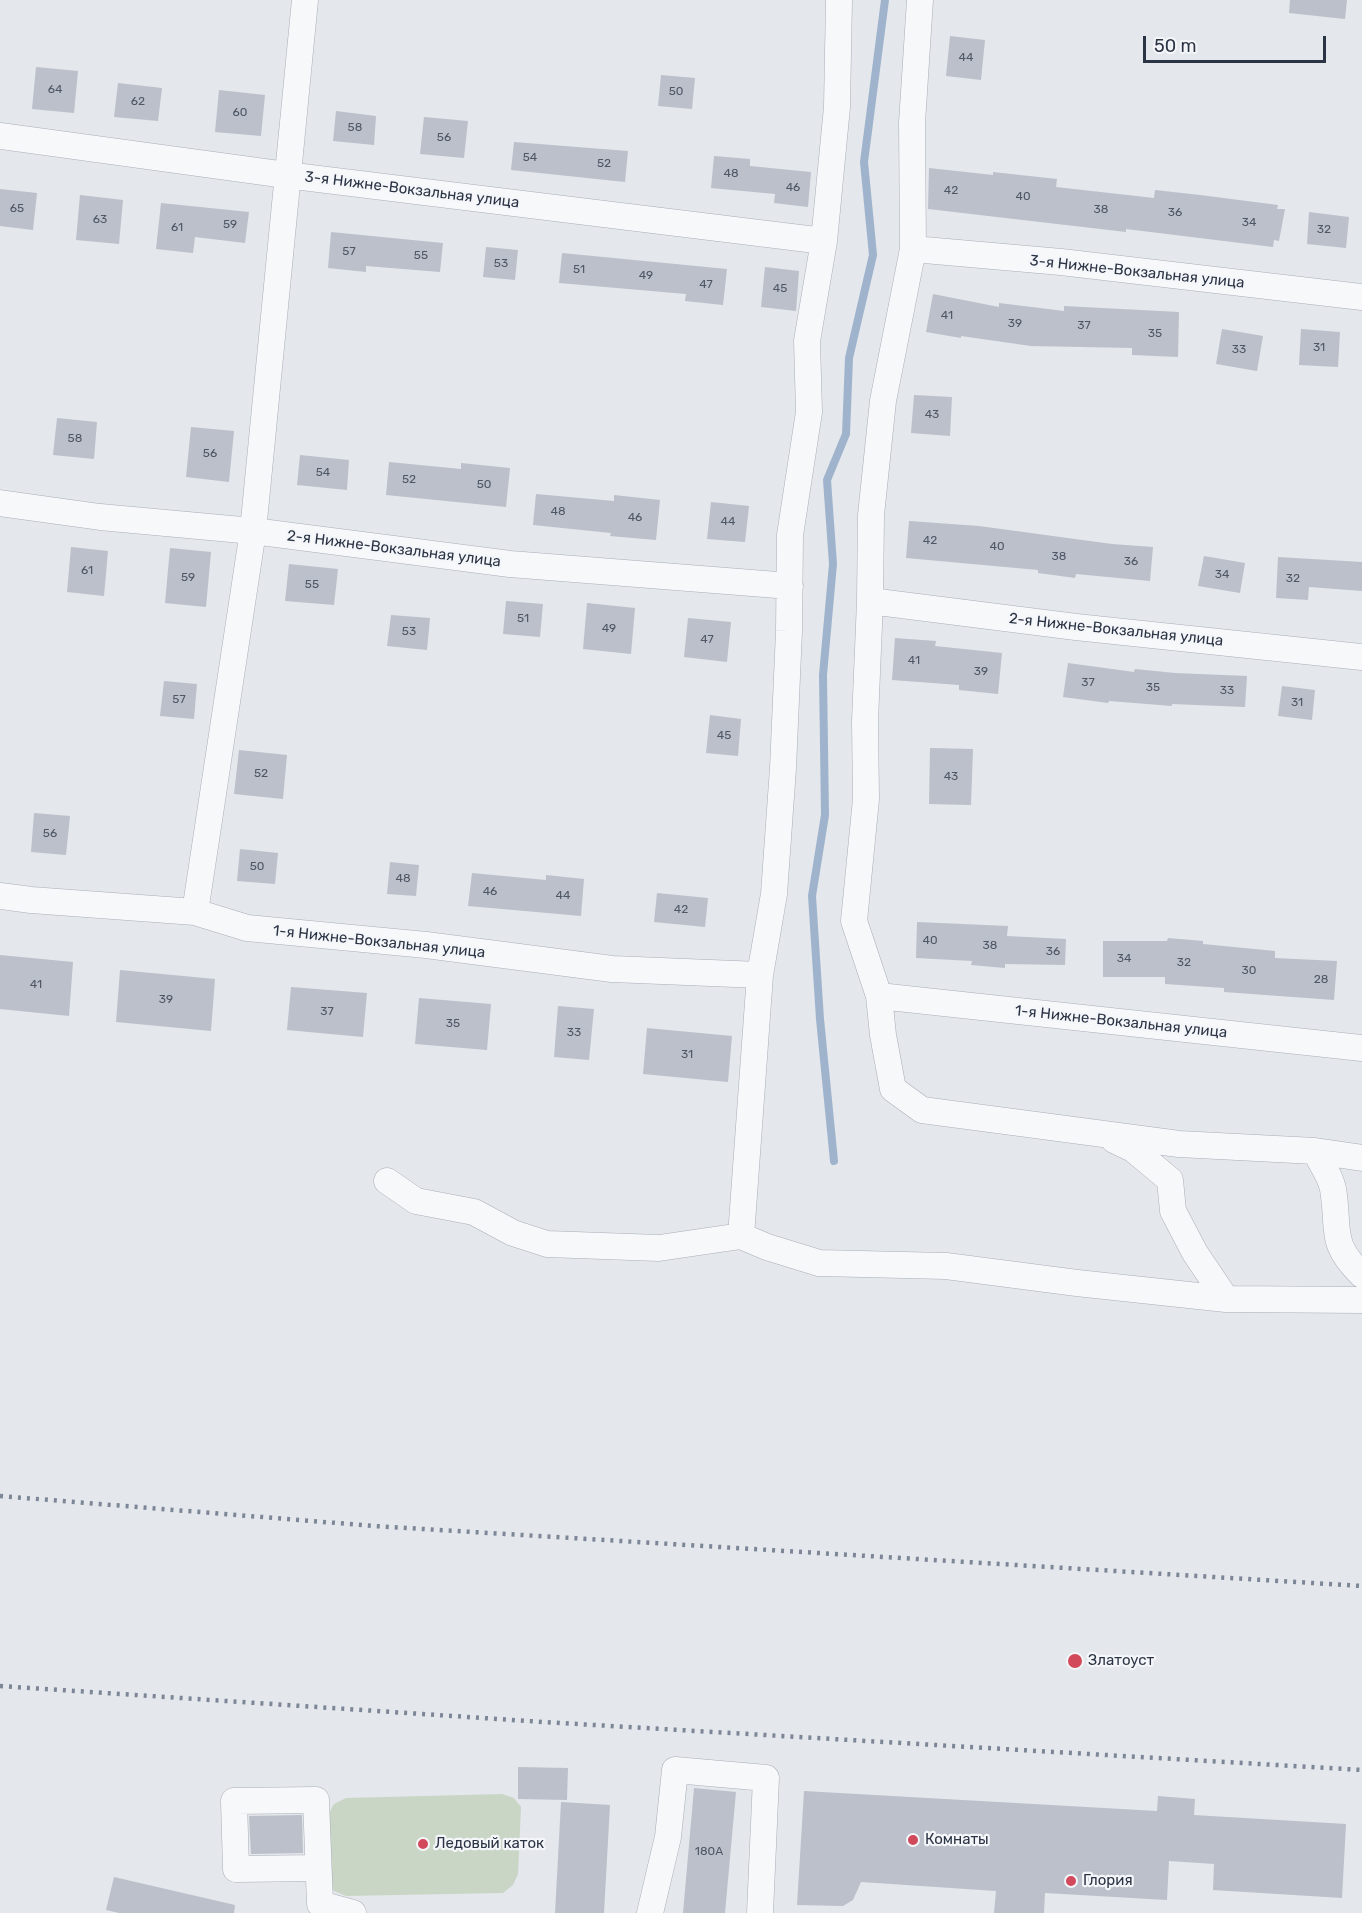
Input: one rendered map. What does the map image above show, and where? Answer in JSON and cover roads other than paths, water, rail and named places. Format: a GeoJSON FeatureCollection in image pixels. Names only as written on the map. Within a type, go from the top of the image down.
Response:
{"type":"FeatureCollection","features":[{"type":"Feature","properties":{"kind":"street"},"geometry":{"type":"LineString","coordinates":[[195,912],[253,531],[286,175],[305,0]]}},
{"type":"Feature","properties":{"kind":"street"},"geometry":{"type":"LineString","coordinates":[[741,1236],[760,975],[774,894],[783,768],[790,535],[809,412],[807,341],[824,241],[837,107],[839,0]]}},
{"type":"Feature","properties":{"kind":"street"},"geometry":{"type":"LineString","coordinates":[[920,0],[912,123],[912,249],[883,401],[871,516],[865,721],[866,799],[854,921],[879,996],[883,1035],[893,1089],[922,1110],[1179,1144],[1315,1151],[1362,1158]]}},
{"type":"Feature","properties":{"kind":"street","name":"3-я Нижне-Вокзальная улица"},"geometry":{"type":"LineString","coordinates":[[0,136],[286,175],[824,241]]}},
{"type":"Feature","properties":{"kind":"street","name":"3-я Нижне-Вокзальная улица"},"geometry":{"type":"LineString","coordinates":[[912,249],[1061,262],[1362,297]]}},
{"type":"Feature","properties":{"kind":"street","name":"2-я Нижне-Вокзальная улица"},"geometry":{"type":"LineString","coordinates":[[0,503],[100,517],[253,531],[510,564],[790,586]]}},
{"type":"Feature","properties":{"kind":"street","name":"2-я Нижне-Вокзальная улица"},"geometry":{"type":"LineString","coordinates":[[870,601],[1076,627],[1362,657]]}},
{"type":"Feature","properties":{"kind":"street","name":"1-я Нижне-Вокзальная улица"},"geometry":{"type":"LineString","coordinates":[[0,896],[195,912],[247,928],[426,945],[612,969],[760,975]]}},
{"type":"Feature","properties":{"kind":"street","name":"1-я Нижне-Вокзальная улица"},"geometry":{"type":"LineString","coordinates":[[879,996],[1362,1048]]}},
{"type":"Feature","properties":{"kind":"street"},"geometry":{"type":"LineString","coordinates":[[1103,1134],[1133,1149],[1170,1180],[1173,1211],[1195,1253],[1226,1299]]}},
{"type":"Feature","properties":{"kind":"street"},"geometry":{"type":"LineString","coordinates":[[1315,1151],[1333,1187],[1339,1249],[1362,1275]]}},
{"type":"Feature","properties":{"kind":"street"},"geometry":{"type":"LineString","coordinates":[[387,1181],[416,1201],[474,1212],[513,1233],[547,1244],[659,1248],[741,1236],[767,1247],[819,1263],[946,1266],[1226,1299],[1362,1300]]}},
{"type":"Feature","properties":{"kind":"street"},"geometry":{"type":"LineString","coordinates":[[650,1913],[668,1837],[675,1770],[766,1778],[760,1913]]}},
{"type":"Feature","properties":{"kind":"street"},"geometry":{"type":"LineString","coordinates":[[316,1868],[236,1869],[234,1801],[316,1800],[320,1904],[353,1913]]}},
{"type":"Feature","properties":{"kind":"waterway"},"geometry":{"type":"LineString","coordinates":[[834,1161],[820,1019],[812,896],[825,815],[823,675],[833,564],[827,480],[846,434],[849,358],[873,255],[864,162],[885,0]]}},
{"type":"Feature","properties":{"kind":"railway"},"geometry":{"type":"LineString","coordinates":[[0,1496],[374,1526],[1362,1586]]}},
{"type":"Feature","properties":{"kind":"railway"},"geometry":{"type":"LineString","coordinates":[[0,1686],[543,1722],[1362,1770]]}},
{"type":"Feature","properties":{"kind":"place","name":"Златоуст"},"geometry":{"type":"Point","coordinates":[1075,1661]}},
{"type":"Feature","properties":{"kind":"place","name":"Комнаты"},"geometry":{"type":"Point","coordinates":[913,1840]}},
{"type":"Feature","properties":{"kind":"place","name":"Ледовый каток"},"geometry":{"type":"Point","coordinates":[423,1844]}},
{"type":"Feature","properties":{"kind":"place","name":"Глория"},"geometry":{"type":"Point","coordinates":[1071,1881]}}]}
